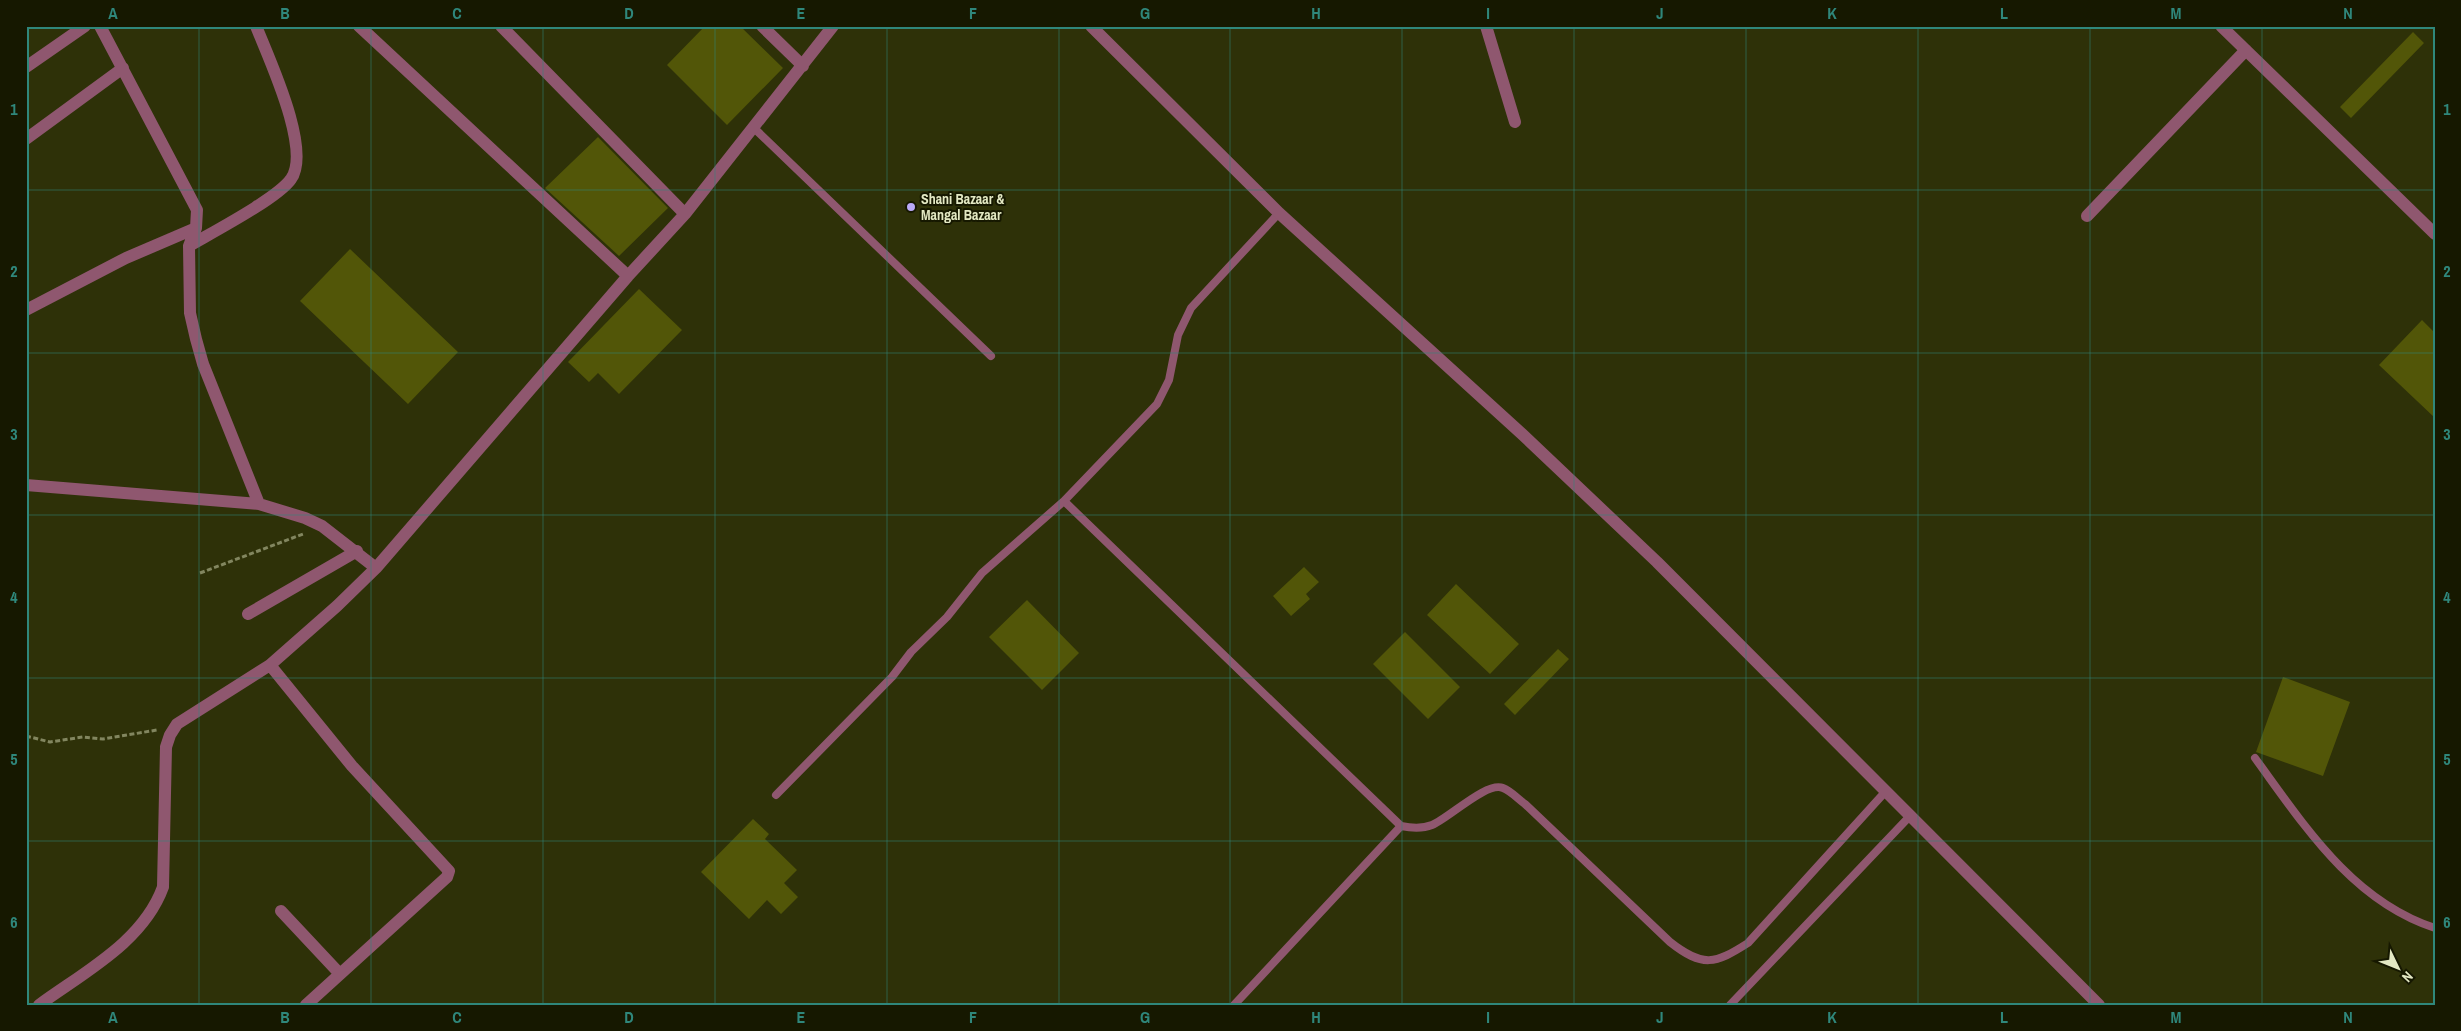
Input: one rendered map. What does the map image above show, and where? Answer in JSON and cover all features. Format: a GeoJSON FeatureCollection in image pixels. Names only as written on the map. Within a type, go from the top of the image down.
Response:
{"type":"FeatureCollection","features":[{"type":"Feature","properties":{"kind":"street"},"geometry":{"type":"LineString","coordinates":[[26,68],[85,26]]}},
{"type":"Feature","properties":{"kind":"street"},"geometry":{"type":"LineString","coordinates":[[100,26],[194,201],[197,210],[196,228],[189,246],[190,313],[203,364],[259,504]]}},
{"type":"Feature","properties":{"kind":"street"},"geometry":{"type":"LineString","coordinates":[[189,246],[277,193],[291,180],[298,167],[298,152],[291,119],[256,26]]}},
{"type":"Feature","properties":{"kind":"street"},"geometry":{"type":"LineString","coordinates":[[359,26],[628,276]]}},
{"type":"Feature","properties":{"kind":"street"},"geometry":{"type":"LineString","coordinates":[[501,26],[685,214]]}},
{"type":"Feature","properties":{"kind":"street"},"geometry":{"type":"LineString","coordinates":[[762,26],[803,66]]}},
{"type":"Feature","properties":{"kind":"street"},"geometry":{"type":"LineString","coordinates":[[39,1005],[122,946],[157,902],[163,887],[166,747],[170,735],[177,724],[270,665],[376,568],[628,276],[685,214],[833,26]]}},
{"type":"Feature","properties":{"kind":"street"},"geometry":{"type":"LineString","coordinates":[[1091,26],[1279,214],[1522,434],[1657,562],[2099,1005]]}},
{"type":"Feature","properties":{"kind":"street"},"geometry":{"type":"LineString","coordinates":[[1486,26],[1515,122]]}},
{"type":"Feature","properties":{"kind":"street"},"geometry":{"type":"LineString","coordinates":[[2221,26],[2435,234]]}},
{"type":"Feature","properties":{"kind":"street"},"geometry":{"type":"LineString","coordinates":[[2087,216],[2246,50]]}},
{"type":"Feature","properties":{"kind":"street"},"geometry":{"type":"LineString","coordinates":[[26,139],[123,68]]}},
{"type":"Feature","properties":{"kind":"street"},"geometry":{"type":"LineString","coordinates":[[26,310],[126,258],[196,228]]}},
{"type":"Feature","properties":{"kind":"street"},"geometry":{"type":"LineString","coordinates":[[28,481],[259,504],[305,518],[322,526],[357,551],[376,568]]}},
{"type":"Feature","properties":{"kind":"street"},"geometry":{"type":"LineString","coordinates":[[248,614],[357,551]]}},
{"type":"Feature","properties":{"kind":"street"},"geometry":{"type":"LineString","coordinates":[[270,665],[352,766],[449,871],[448,877],[306,1005]]}},
{"type":"Feature","properties":{"kind":"street"},"geometry":{"type":"LineString","coordinates":[[281,911],[340,974]]}},
{"type":"Feature","properties":{"kind":"lane"},"geometry":{"type":"LineString","coordinates":[[754,128],[991,356]]}},
{"type":"Feature","properties":{"kind":"lane"},"geometry":{"type":"LineString","coordinates":[[776,795],[892,677],[911,652],[947,618],[982,573],[1064,501],[1157,404],[1169,380],[1178,335],[1191,308],[1279,214]]}},
{"type":"Feature","properties":{"kind":"lane"},"geometry":{"type":"LineString","coordinates":[[1064,501],[1401,826],[1416,828],[1431,825],[1484,791],[1494,786],[1503,787],[1525,804],[1670,942],[1687,955],[1705,960],[1724,958],[1748,943],[1886,791]]}},
{"type":"Feature","properties":{"kind":"lane"},"geometry":{"type":"LineString","coordinates":[[2255,758],[2313,837],[2349,876],[2374,899],[2416,922],[2435,928]]}},
{"type":"Feature","properties":{"kind":"lane"},"geometry":{"type":"LineString","coordinates":[[1730,1005],[1910,816]]}},
{"type":"Feature","properties":{"kind":"lane"},"geometry":{"type":"LineString","coordinates":[[1234,1005],[1401,826]]}},
{"type":"Feature","properties":{"kind":"path"},"geometry":{"type":"LineString","coordinates":[[200,573],[322,526]]}},
{"type":"Feature","properties":{"kind":"path"},"geometry":{"type":"LineString","coordinates":[[26,736],[50,742],[84,737],[103,739],[131,736],[177,724]]}},
{"type":"Feature","properties":{"kind":"building"},"geometry":{"type":"Polygon","coordinates":[[[705,26],[740,26],[783,68],[727,125],[667,65],[705,26]]]}},
{"type":"Feature","properties":{"kind":"building"},"geometry":{"type":"Polygon","coordinates":[[[2413,32],[2424,43],[2351,118],[2340,107],[2413,32]]]}},
{"type":"Feature","properties":{"kind":"building"},"geometry":{"type":"Polygon","coordinates":[[[598,137],[668,208],[619,256],[545,188],[598,137]]]}},
{"type":"Feature","properties":{"kind":"building"},"geometry":{"type":"Polygon","coordinates":[[[350,249],[458,352],[408,404],[300,301],[350,249]]]}},
{"type":"Feature","properties":{"kind":"building"},"geometry":{"type":"Polygon","coordinates":[[[639,289],[682,330],[619,394],[598,373],[589,382],[568,362],[639,289]]]}},
{"type":"Feature","properties":{"kind":"building"},"geometry":{"type":"Polygon","coordinates":[[[2422,320],[2435,333],[2435,418],[2379,365],[2422,320]]]}},
{"type":"Feature","properties":{"kind":"building"},"geometry":{"type":"Polygon","coordinates":[[[1304,567],[1319,582],[1306,594],[1310,599],[1291,616],[1273,596],[1304,567]]]}},
{"type":"Feature","properties":{"kind":"building"},"geometry":{"type":"Polygon","coordinates":[[[1456,584],[1519,644],[1490,674],[1427,615],[1456,584]]]}},
{"type":"Feature","properties":{"kind":"building"},"geometry":{"type":"Polygon","coordinates":[[[1027,600],[1079,653],[1042,690],[989,637],[1027,600]]]}},
{"type":"Feature","properties":{"kind":"building"},"geometry":{"type":"Polygon","coordinates":[[[1405,632],[1460,687],[1428,719],[1373,664],[1405,632]]]}},
{"type":"Feature","properties":{"kind":"building"},"geometry":{"type":"Polygon","coordinates":[[[1558,649],[1569,659],[1515,715],[1504,704],[1558,649]]]}},
{"type":"Feature","properties":{"kind":"building"},"geometry":{"type":"Polygon","coordinates":[[[2283,677],[2350,702],[2323,776],[2256,752],[2283,677]]]}},
{"type":"Feature","properties":{"kind":"building"},"geometry":{"type":"Polygon","coordinates":[[[753,819],[769,834],[765,839],[797,870],[784,883],[798,897],[781,914],[767,900],[749,919],[701,872],[753,819]]]}},
{"type":"Feature","properties":{"kind":"place","name":"Shani Bazaar & Mangal Bazaar"},"geometry":{"type":"Point","coordinates":[911,207]}}]}
